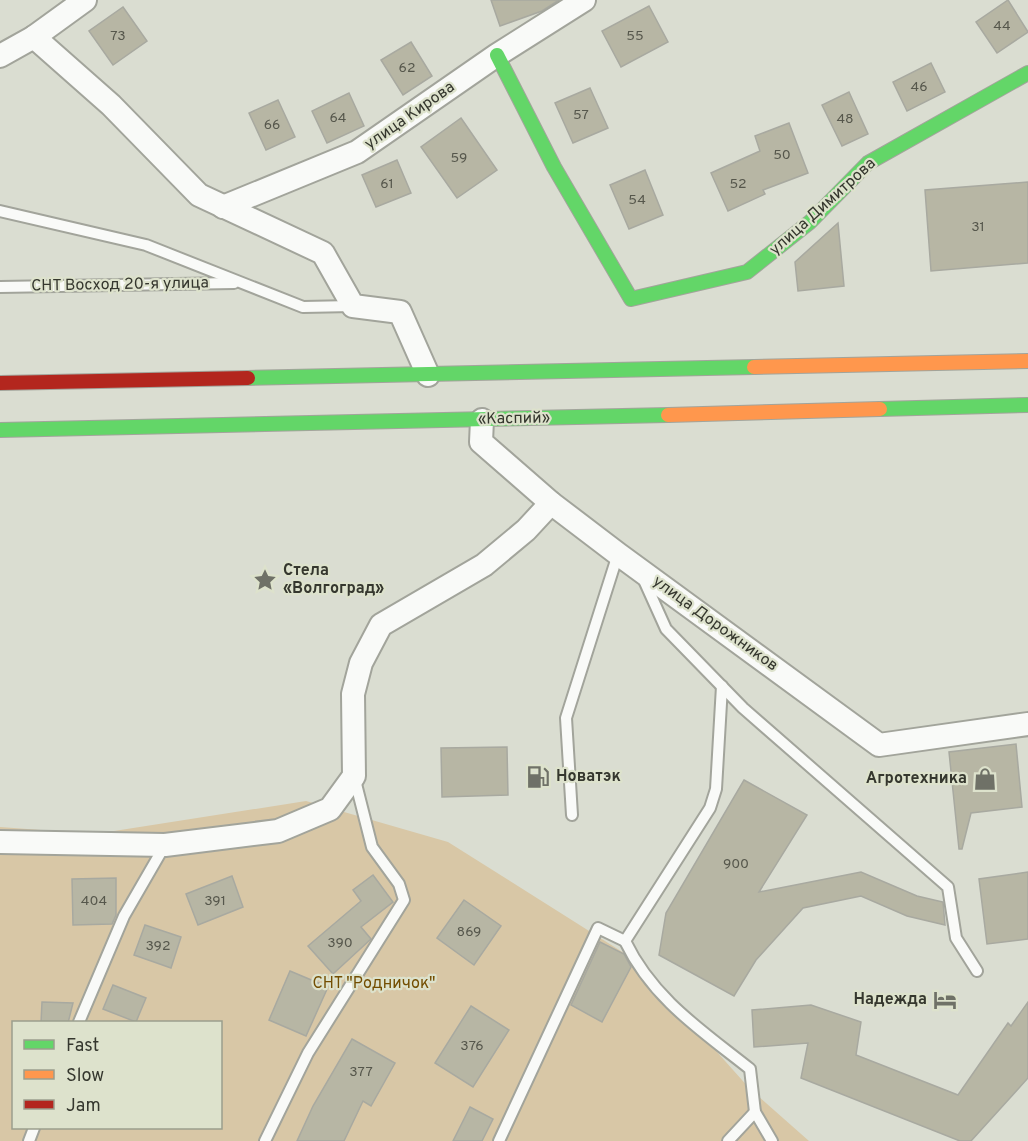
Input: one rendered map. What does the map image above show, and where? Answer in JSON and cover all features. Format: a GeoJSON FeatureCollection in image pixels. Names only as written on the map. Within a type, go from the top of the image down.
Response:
{"type":"FeatureCollection","features":[{"type":"Feature","properties":{"kind":"main road","name":"улица Димитрова"},"geometry":{"type":"LineString","coordinates":[[497,55],[554,167],[631,299],[747,272],[810,222],[868,163],[1028,73]]}},
{"type":"Feature","properties":{"kind":"main road"},"geometry":{"type":"LineString","coordinates":[[0,384],[1028,361]]}},
{"type":"Feature","properties":{"kind":"main road","name":"«Каспий»"},"geometry":{"type":"LineString","coordinates":[[0,430],[438,421],[473,433],[1028,405]]}},
{"type":"Feature","properties":{"kind":"main road"},"geometry":{"type":"LineString","coordinates":[[438,421],[473,433]]}},
{"type":"Feature","properties":{"kind":"street"},"geometry":{"type":"LineString","coordinates":[[0,56],[34,37],[85,0]]}},
{"type":"Feature","properties":{"kind":"street","name":"улица Кирова"},"geometry":{"type":"LineString","coordinates":[[223,207],[357,152],[497,55],[584,0]]}},
{"type":"Feature","properties":{"kind":"street"},"geometry":{"type":"LineString","coordinates":[[34,37],[111,105],[199,195],[323,253],[353,306],[400,312],[428,375]]}},
{"type":"Feature","properties":{"kind":"street","name":"улица Дорожников"},"geometry":{"type":"LineString","coordinates":[[473,433],[551,502],[618,554],[676,594],[879,745],[1028,724]]}},
{"type":"Feature","properties":{"kind":"street"},"geometry":{"type":"LineString","coordinates":[[0,842],[165,845],[278,831],[330,809],[354,776],[353,694],[361,663],[381,625],[484,565],[526,530],[551,502]]}},
{"type":"Feature","properties":{"kind":"lane"},"geometry":{"type":"LineString","coordinates":[[0,211],[146,245],[303,307],[353,306]]}},
{"type":"Feature","properties":{"kind":"lane","name":"СНТ Восход 20-я улица"},"geometry":{"type":"LineString","coordinates":[[0,287],[240,282]]}},
{"type":"Feature","properties":{"kind":"lane"},"geometry":{"type":"LineString","coordinates":[[572,815],[566,718],[618,554]]}},
{"type":"Feature","properties":{"kind":"lane"},"geometry":{"type":"LineString","coordinates":[[639,569],[666,629],[743,708],[948,886],[956,938],[976,971]]}},
{"type":"Feature","properties":{"kind":"lane"},"geometry":{"type":"LineString","coordinates":[[625,941],[710,808],[716,789],[722,686]]}},
{"type":"Feature","properties":{"kind":"lane"},"geometry":{"type":"LineString","coordinates":[[265,1141],[308,1053],[404,900],[399,884],[372,847],[354,776]]}},
{"type":"Feature","properties":{"kind":"lane"},"geometry":{"type":"LineString","coordinates":[[80,1021],[124,916],[165,845]]}},
{"type":"Feature","properties":{"kind":"lane"},"geometry":{"type":"LineString","coordinates":[[499,1141],[598,928],[625,941],[638,969],[672,1006],[750,1069],[755,1112],[772,1141]]}},
{"type":"Feature","properties":{"kind":"lane"},"geometry":{"type":"LineString","coordinates":[[728,1141],[755,1112]]}},
{"type":"Feature","properties":{"kind":"green space","name":"СНТ \"Родничок\""},"geometry":{"type":"Polygon","coordinates":[[[306,801],[448,842],[635,960],[750,1089],[809,1141],[0,1141],[0,827],[95,834],[306,801]]]}},
{"type":"Feature","properties":{"kind":"building"},"geometry":{"type":"Polygon","coordinates":[[[491,0],[559,0],[542,11],[500,26],[491,0]]]}},
{"type":"Feature","properties":{"kind":"building"},"geometry":{"type":"Polygon","coordinates":[[[1008,0],[1028,32],[997,53],[976,22],[1008,0]]]}},
{"type":"Feature","properties":{"kind":"building"},"geometry":{"type":"Polygon","coordinates":[[[649,6],[668,42],[621,67],[602,31],[649,6]]]}},
{"type":"Feature","properties":{"kind":"building"},"geometry":{"type":"Polygon","coordinates":[[[123,7],[147,41],[113,65],[89,31],[123,7]]]}},
{"type":"Feature","properties":{"kind":"building"},"geometry":{"type":"Polygon","coordinates":[[[411,42],[432,76],[403,95],[381,60],[411,42]]]}},
{"type":"Feature","properties":{"kind":"building"},"geometry":{"type":"Polygon","coordinates":[[[931,63],[945,92],[907,111],[893,82],[931,63]]]}},
{"type":"Feature","properties":{"kind":"building"},"geometry":{"type":"Polygon","coordinates":[[[590,88],[608,128],[573,143],[555,103],[590,88]]]}},
{"type":"Feature","properties":{"kind":"building"},"geometry":{"type":"Polygon","coordinates":[[[849,92],[868,134],[842,146],[822,105],[849,92]]]}},
{"type":"Feature","properties":{"kind":"building"},"geometry":{"type":"Polygon","coordinates":[[[349,93],[364,126],[327,143],[312,111],[349,93]]]}},
{"type":"Feature","properties":{"kind":"building"},"geometry":{"type":"Polygon","coordinates":[[[278,100],[295,137],[266,150],[249,113],[278,100]]]}},
{"type":"Feature","properties":{"kind":"building"},"geometry":{"type":"Polygon","coordinates":[[[461,118],[497,170],[457,198],[421,147],[461,118]]]}},
{"type":"Feature","properties":{"kind":"building"},"geometry":{"type":"Polygon","coordinates":[[[789,123],[808,173],[763,190],[765,194],[728,211],[711,173],[760,151],[755,136],[789,123]]]}},
{"type":"Feature","properties":{"kind":"building"},"geometry":{"type":"Polygon","coordinates":[[[397,160],[411,193],[376,207],[362,175],[397,160]]]}},
{"type":"Feature","properties":{"kind":"building"},"geometry":{"type":"Polygon","coordinates":[[[645,170],[663,215],[629,229],[610,185],[645,170]]]}},
{"type":"Feature","properties":{"kind":"building"},"geometry":{"type":"Polygon","coordinates":[[[1028,182],[1028,263],[931,271],[925,190],[1028,182]]]}},
{"type":"Feature","properties":{"kind":"building"},"geometry":{"type":"Polygon","coordinates":[[[838,223],[844,286],[798,291],[795,262],[838,223]]]}},
{"type":"Feature","properties":{"kind":"building","name":"Агротехника"},"geometry":{"type":"Polygon","coordinates":[[[1016,744],[1022,807],[971,813],[962,849],[959,849],[949,752],[1016,744]]]}},
{"type":"Feature","properties":{"kind":"building"},"geometry":{"type":"Polygon","coordinates":[[[507,747],[508,795],[442,797],[441,748],[507,747]]]}},
{"type":"Feature","properties":{"kind":"building"},"geometry":{"type":"Polygon","coordinates":[[[744,780],[807,815],[759,892],[861,872],[917,896],[943,902],[945,925],[907,916],[861,896],[803,908],[756,960],[734,996],[659,955],[666,913],[744,780]]]}},
{"type":"Feature","properties":{"kind":"building"},"geometry":{"type":"Polygon","coordinates":[[[1028,872],[1028,939],[987,944],[979,879],[1028,872]]]}},
{"type":"Feature","properties":{"kind":"building"},"geometry":{"type":"Polygon","coordinates":[[[373,875],[393,902],[361,927],[371,939],[333,974],[308,946],[361,901],[353,890],[373,875]]]}},
{"type":"Feature","properties":{"kind":"building"},"geometry":{"type":"Polygon","coordinates":[[[232,876],[243,907],[198,925],[186,894],[232,876]]]}},
{"type":"Feature","properties":{"kind":"building"},"geometry":{"type":"Polygon","coordinates":[[[116,878],[116,915],[112,924],[73,925],[72,879],[116,878]]]}},
{"type":"Feature","properties":{"kind":"building"},"geometry":{"type":"Polygon","coordinates":[[[464,900],[501,926],[474,965],[437,938],[464,900]]]}},
{"type":"Feature","properties":{"kind":"building"},"geometry":{"type":"Polygon","coordinates":[[[145,925],[181,937],[171,968],[134,955],[145,925]]]}},
{"type":"Feature","properties":{"kind":"building"},"geometry":{"type":"Polygon","coordinates":[[[600,942],[624,954],[631,967],[602,1022],[571,1005],[600,942]]]}},
{"type":"Feature","properties":{"kind":"building"},"geometry":{"type":"Polygon","coordinates":[[[290,971],[328,987],[306,1036],[269,1020],[290,971]]]}},
{"type":"Feature","properties":{"kind":"building"},"geometry":{"type":"Polygon","coordinates":[[[113,985],[146,998],[136,1021],[103,1009],[113,985]]]}},
{"type":"Feature","properties":{"kind":"building"},"geometry":{"type":"Polygon","coordinates":[[[42,1002],[73,1003],[68,1021],[41,1021],[42,1002]]]}},
{"type":"Feature","properties":{"kind":"building"},"geometry":{"type":"Polygon","coordinates":[[[1028,1002],[1028,1078],[971,1141],[960,1141],[801,1078],[808,1043],[754,1047],[752,1010],[811,1005],[861,1022],[856,1055],[958,1095],[1008,1023],[1011,1026],[1028,1002]]]}},
{"type":"Feature","properties":{"kind":"building"},"geometry":{"type":"Polygon","coordinates":[[[471,1006],[509,1030],[473,1087],[435,1063],[471,1006]]]}},
{"type":"Feature","properties":{"kind":"building"},"geometry":{"type":"Polygon","coordinates":[[[352,1039],[395,1063],[371,1106],[363,1101],[344,1141],[297,1141],[313,1106],[352,1039]]]}},
{"type":"Feature","properties":{"kind":"building"},"geometry":{"type":"Polygon","coordinates":[[[470,1107],[493,1119],[482,1141],[453,1141],[470,1107]]]}},
{"type":"Feature","properties":{"kind":"traffic: fast"},"geometry":{"type":"LineString","coordinates":[[497,55],[554,167],[631,299],[747,272],[810,222],[868,163],[1028,73]]}},
{"type":"Feature","properties":{"kind":"traffic: fast"},"geometry":{"type":"LineString","coordinates":[[248,378],[754,367]]}},
{"type":"Feature","properties":{"kind":"traffic: fast"},"geometry":{"type":"LineString","coordinates":[[880,409],[1028,405]]}},
{"type":"Feature","properties":{"kind":"traffic: fast"},"geometry":{"type":"LineString","coordinates":[[0,430],[668,415]]}},
{"type":"Feature","properties":{"kind":"traffic: slow"},"geometry":{"type":"LineString","coordinates":[[754,367],[1028,361]]}},
{"type":"Feature","properties":{"kind":"traffic: slow"},"geometry":{"type":"LineString","coordinates":[[668,415],[880,409]]}},
{"type":"Feature","properties":{"kind":"traffic: jam"},"geometry":{"type":"LineString","coordinates":[[0,383],[248,378]]}},
{"type":"Feature","properties":{"kind":"place","name":"Стела «Волгоград»"},"geometry":{"type":"Point","coordinates":[265,580]}},
{"type":"Feature","properties":{"kind":"place","name":"Новатэк"},"geometry":{"type":"Point","coordinates":[538,777]}},
{"type":"Feature","properties":{"kind":"place","name":"Агротехника"},"geometry":{"type":"Point","coordinates":[985,779]}},
{"type":"Feature","properties":{"kind":"place","name":"Надежда"},"geometry":{"type":"Point","coordinates":[945,1000]}}]}
